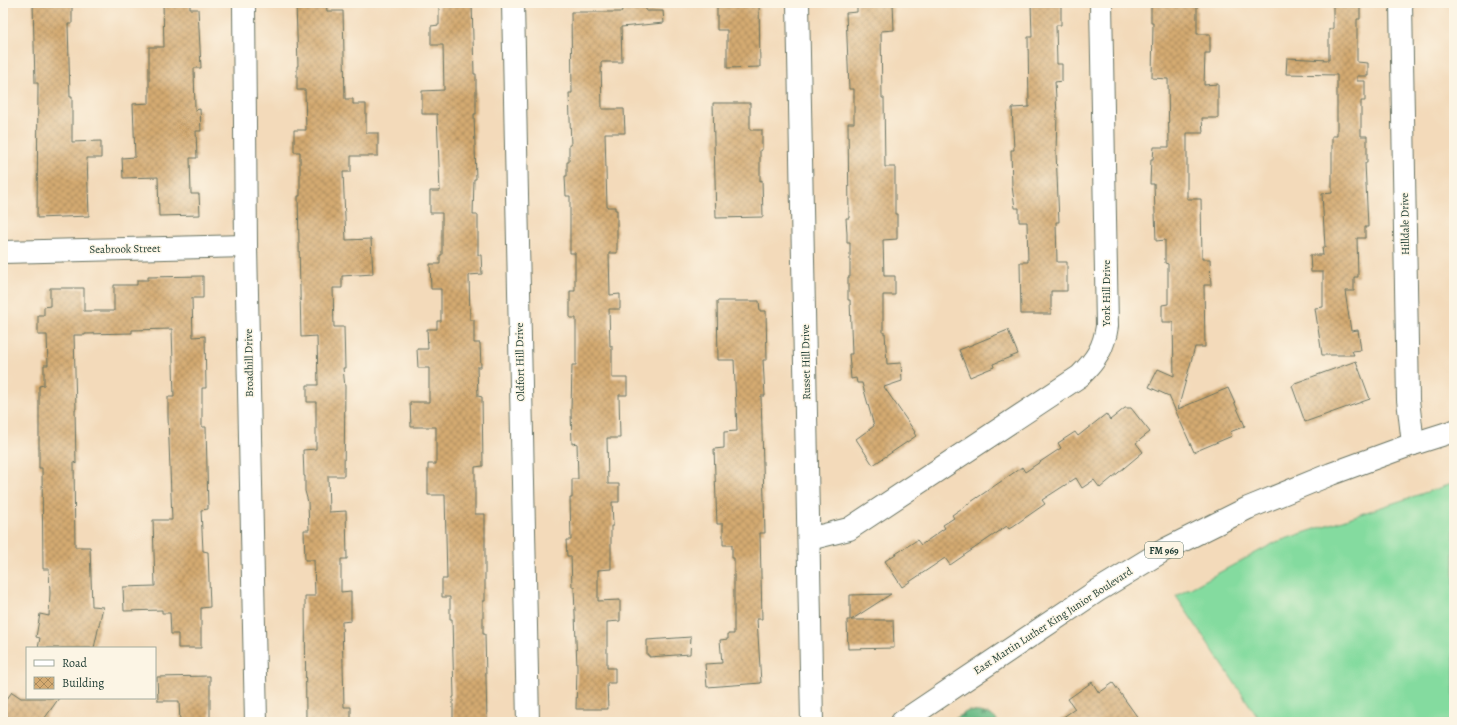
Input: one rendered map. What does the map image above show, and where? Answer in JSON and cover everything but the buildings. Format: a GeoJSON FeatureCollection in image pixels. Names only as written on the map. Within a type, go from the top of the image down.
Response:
{"type":"FeatureCollection","features":[{"type":"Feature","properties":{"kind":"street","name":"Broadhill Drive"},"geometry":{"type":"LineString","coordinates":[[244,3],[246,246],[256,722]]}},
{"type":"Feature","properties":{"kind":"street","name":"Oldfort Hill Drive"},"geometry":{"type":"LineString","coordinates":[[513,3],[528,722]]}},
{"type":"Feature","properties":{"kind":"street","name":"Russet Hill Drive"},"geometry":{"type":"LineString","coordinates":[[798,3],[810,539],[812,722]]}},
{"type":"Feature","properties":{"kind":"street","name":"York Hill Drive"},"geometry":{"type":"LineString","coordinates":[[810,539],[849,529],[856,525],[1080,376],[1092,364],[1101,350],[1106,337],[1107,326],[1101,3]]}},
{"type":"Feature","properties":{"kind":"street","name":"Hilldale Drive"},"geometry":{"type":"LineString","coordinates":[[1401,3],[1408,400],[1412,444]]}},
{"type":"Feature","properties":{"kind":"street","name":"Seabrook Street"},"geometry":{"type":"LineString","coordinates":[[3,252],[246,246]]}},
{"type":"Feature","properties":{"kind":"street","name":"East Martin Luther King Junior Boulevard"},"geometry":{"type":"LineString","coordinates":[[902,722],[1097,591],[1166,549],[1248,508],[1331,474],[1412,444],[1454,431]]}},
{"type":"Feature","properties":{"kind":"green space"},"geometry":{"type":"Polygon","coordinates":[[[1454,483],[1454,722],[1261,722],[1176,596],[1276,542],[1454,483]]]}},
{"type":"Feature","properties":{"kind":"green space"},"geometry":{"type":"Polygon","coordinates":[[[968,711],[989,714],[998,722],[953,722],[957,717],[968,711]]]}}]}
